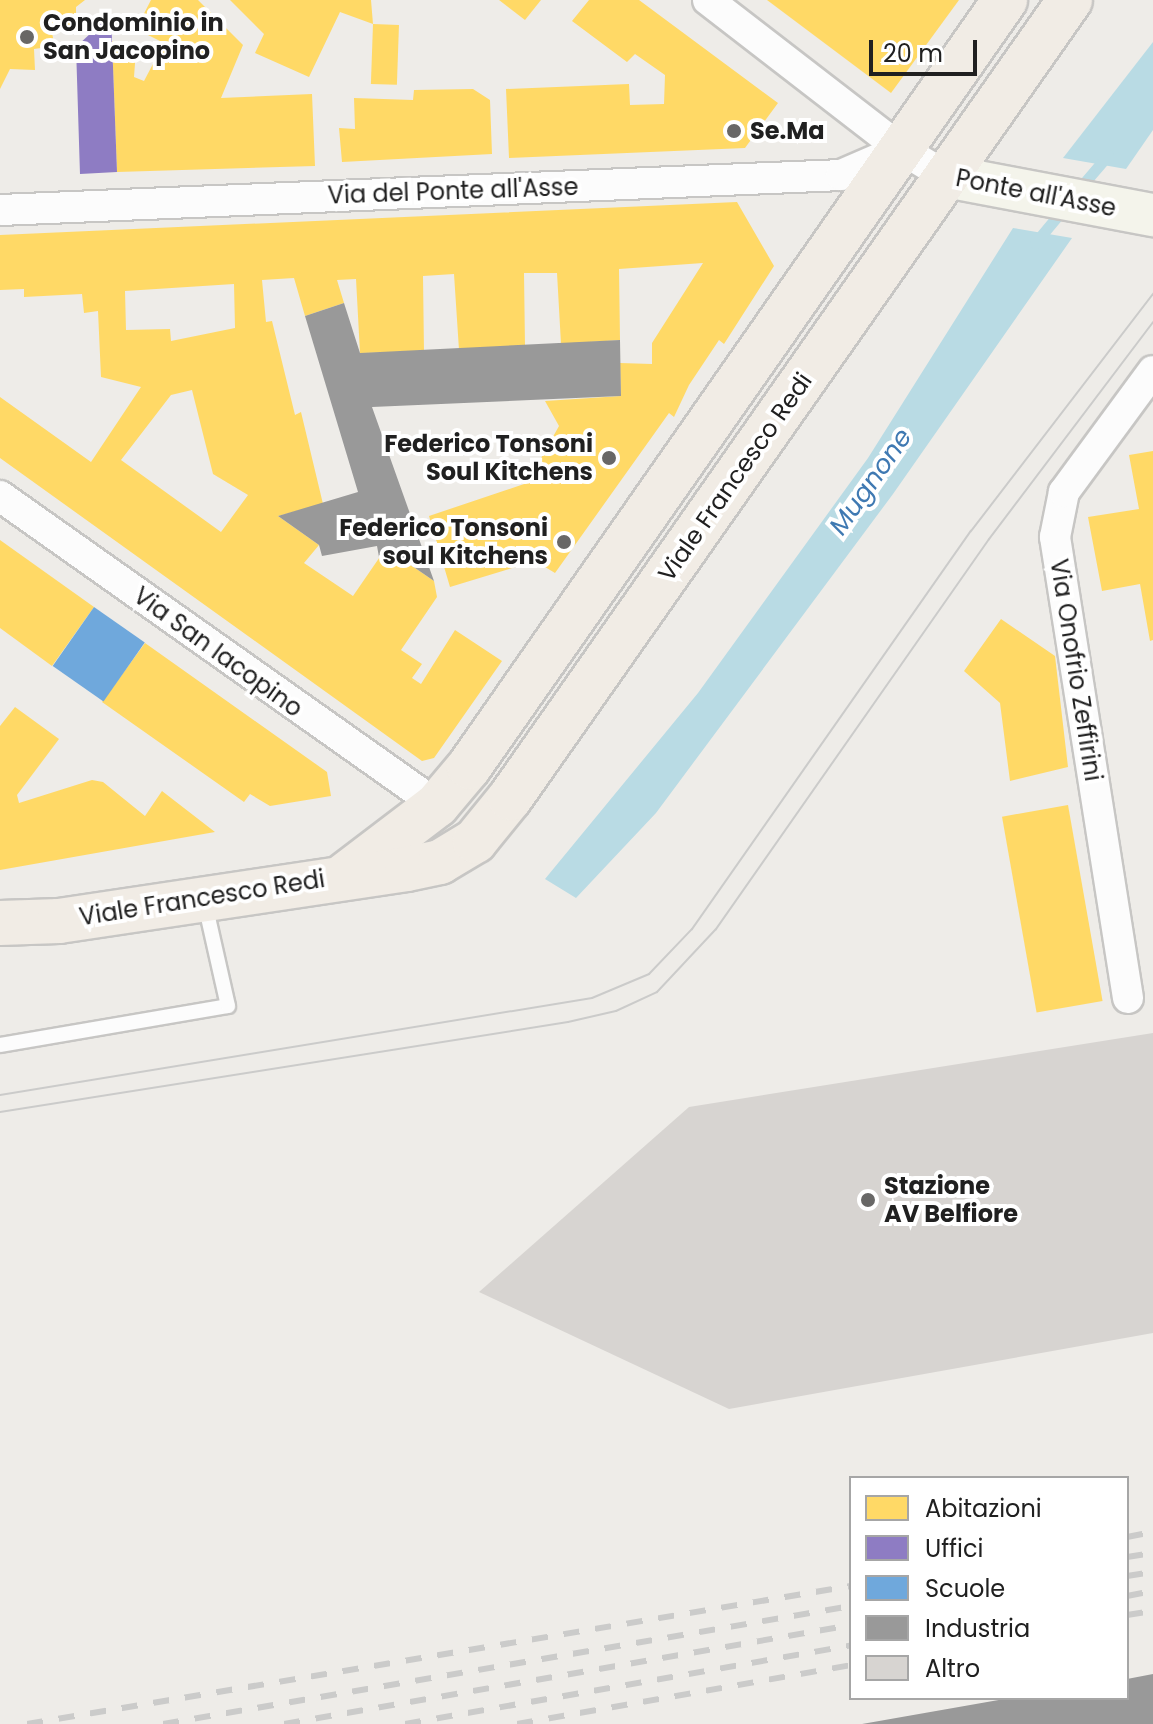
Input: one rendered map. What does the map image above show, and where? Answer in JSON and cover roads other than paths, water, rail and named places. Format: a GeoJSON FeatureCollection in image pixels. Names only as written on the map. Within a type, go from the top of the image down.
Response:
{"type":"FeatureCollection","features":[{"type":"Feature","properties":{"kind":"main road","name":"Viale Francesco Redi"},"geometry":{"type":"LineString","coordinates":[[345,875],[437,805],[1005,0]]}},
{"type":"Feature","properties":{"kind":"main road","name":"Viale Francesco Redi"},"geometry":{"type":"LineString","coordinates":[[0,923],[59,921],[440,862],[467,847],[491,825],[1070,0]]}},
{"type":"Feature","properties":{"kind":"main road","name":"Ponte all'Asse"},"geometry":{"type":"LineString","coordinates":[[946,176],[1142,214]]}},
{"type":"Feature","properties":{"kind":"main road","name":"Viale Francesco Redi"},"geometry":{"type":"LineString","coordinates":[[0,947],[59,921]]}},
{"type":"Feature","properties":{"kind":"street","name":"Ponte all'Asse"},"geometry":{"type":"LineString","coordinates":[[708,0],[901,149],[946,176]]}},
{"type":"Feature","properties":{"kind":"street","name":"Via del Ponte all'Asse"},"geometry":{"type":"LineString","coordinates":[[0,210],[841,175],[901,149]]}},
{"type":"Feature","properties":{"kind":"street","name":"Via Onofrio Zeffirini"},"geometry":{"type":"LineString","coordinates":[[1128,998],[1055,537],[1064,492],[1153,371]]}},
{"type":"Feature","properties":{"kind":"street","name":"Via San Iacopino"},"geometry":{"type":"LineString","coordinates":[[0,496],[437,805]]}},
{"type":"Feature","properties":{"kind":"lane"},"geometry":{"type":"LineString","coordinates":[[0,1045],[228,1006],[204,899]]}},
{"type":"Feature","properties":{"kind":"water"},"geometry":{"type":"Polygon","coordinates":[[[1153,42],[1153,130],[1126,169],[1063,158],[1153,42]]]}},
{"type":"Feature","properties":{"kind":"water"},"geometry":{"type":"Polygon","coordinates":[[[1013,228],[1072,238],[893,494],[656,813],[576,898],[545,879],[698,693],[868,458],[1013,228]]]}},
{"type":"Feature","properties":{"kind":"waterway","name":"Mugnone"},"geometry":{"type":"LineString","coordinates":[[1078,190],[1108,155]]}},
{"type":"Feature","properties":{"kind":"waterway","name":"Mugnone"},"geometry":{"type":"LineString","coordinates":[[1035,243],[1065,207]]}},
{"type":"Feature","properties":{"kind":"tram line"},"geometry":{"type":"LineString","coordinates":[[0,1095],[592,998],[649,974],[692,929],[971,531],[1153,294]]}},
{"type":"Feature","properties":{"kind":"tram line"},"geometry":{"type":"LineString","coordinates":[[0,1112],[568,1022],[616,1011],[657,992],[716,929],[989,539],[1153,322]]}},
{"type":"Feature","properties":{"kind":"railway"},"geometry":{"type":"LineString","coordinates":[[1129,1537],[1153,1532]]}},
{"type":"Feature","properties":{"kind":"railway"},"geometry":{"type":"LineString","coordinates":[[1129,1557],[1153,1553]]}},
{"type":"Feature","properties":{"kind":"railway"},"geometry":{"type":"LineString","coordinates":[[1129,1576],[1153,1572]]}},
{"type":"Feature","properties":{"kind":"railway"},"geometry":{"type":"LineString","coordinates":[[27,1724],[849,1586]]}},
{"type":"Feature","properties":{"kind":"railway"},"geometry":{"type":"LineString","coordinates":[[1129,1596],[1153,1591]]}},
{"type":"Feature","properties":{"kind":"railway"},"geometry":{"type":"LineString","coordinates":[[163,1724],[849,1606]]}},
{"type":"Feature","properties":{"kind":"railway"},"geometry":{"type":"LineString","coordinates":[[1129,1615],[1153,1611]]}},
{"type":"Feature","properties":{"kind":"railway"},"geometry":{"type":"LineString","coordinates":[[284,1724],[849,1625]]}},
{"type":"Feature","properties":{"kind":"railway"},"geometry":{"type":"LineString","coordinates":[[405,1724],[849,1645]]}},
{"type":"Feature","properties":{"kind":"railway"},"geometry":{"type":"LineString","coordinates":[[517,1724],[849,1665]]}},
{"type":"Feature","properties":{"kind":"place","name":"Condominio in San Jacopino"},"geometry":{"type":"Point","coordinates":[27,37]}},
{"type":"Feature","properties":{"kind":"place","name":"Se.Ma"},"geometry":{"type":"Point","coordinates":[734,131]}},
{"type":"Feature","properties":{"kind":"place","name":"Federico Tonsoni Soul Kitchens"},"geometry":{"type":"Point","coordinates":[609,458]}},
{"type":"Feature","properties":{"kind":"place","name":"Federico Tonsoni soul Kitchens"},"geometry":{"type":"Point","coordinates":[564,542]}},
{"type":"Feature","properties":{"kind":"place","name":"Stazione AV Belfiore"},"geometry":{"type":"Point","coordinates":[868,1200]}}]}
